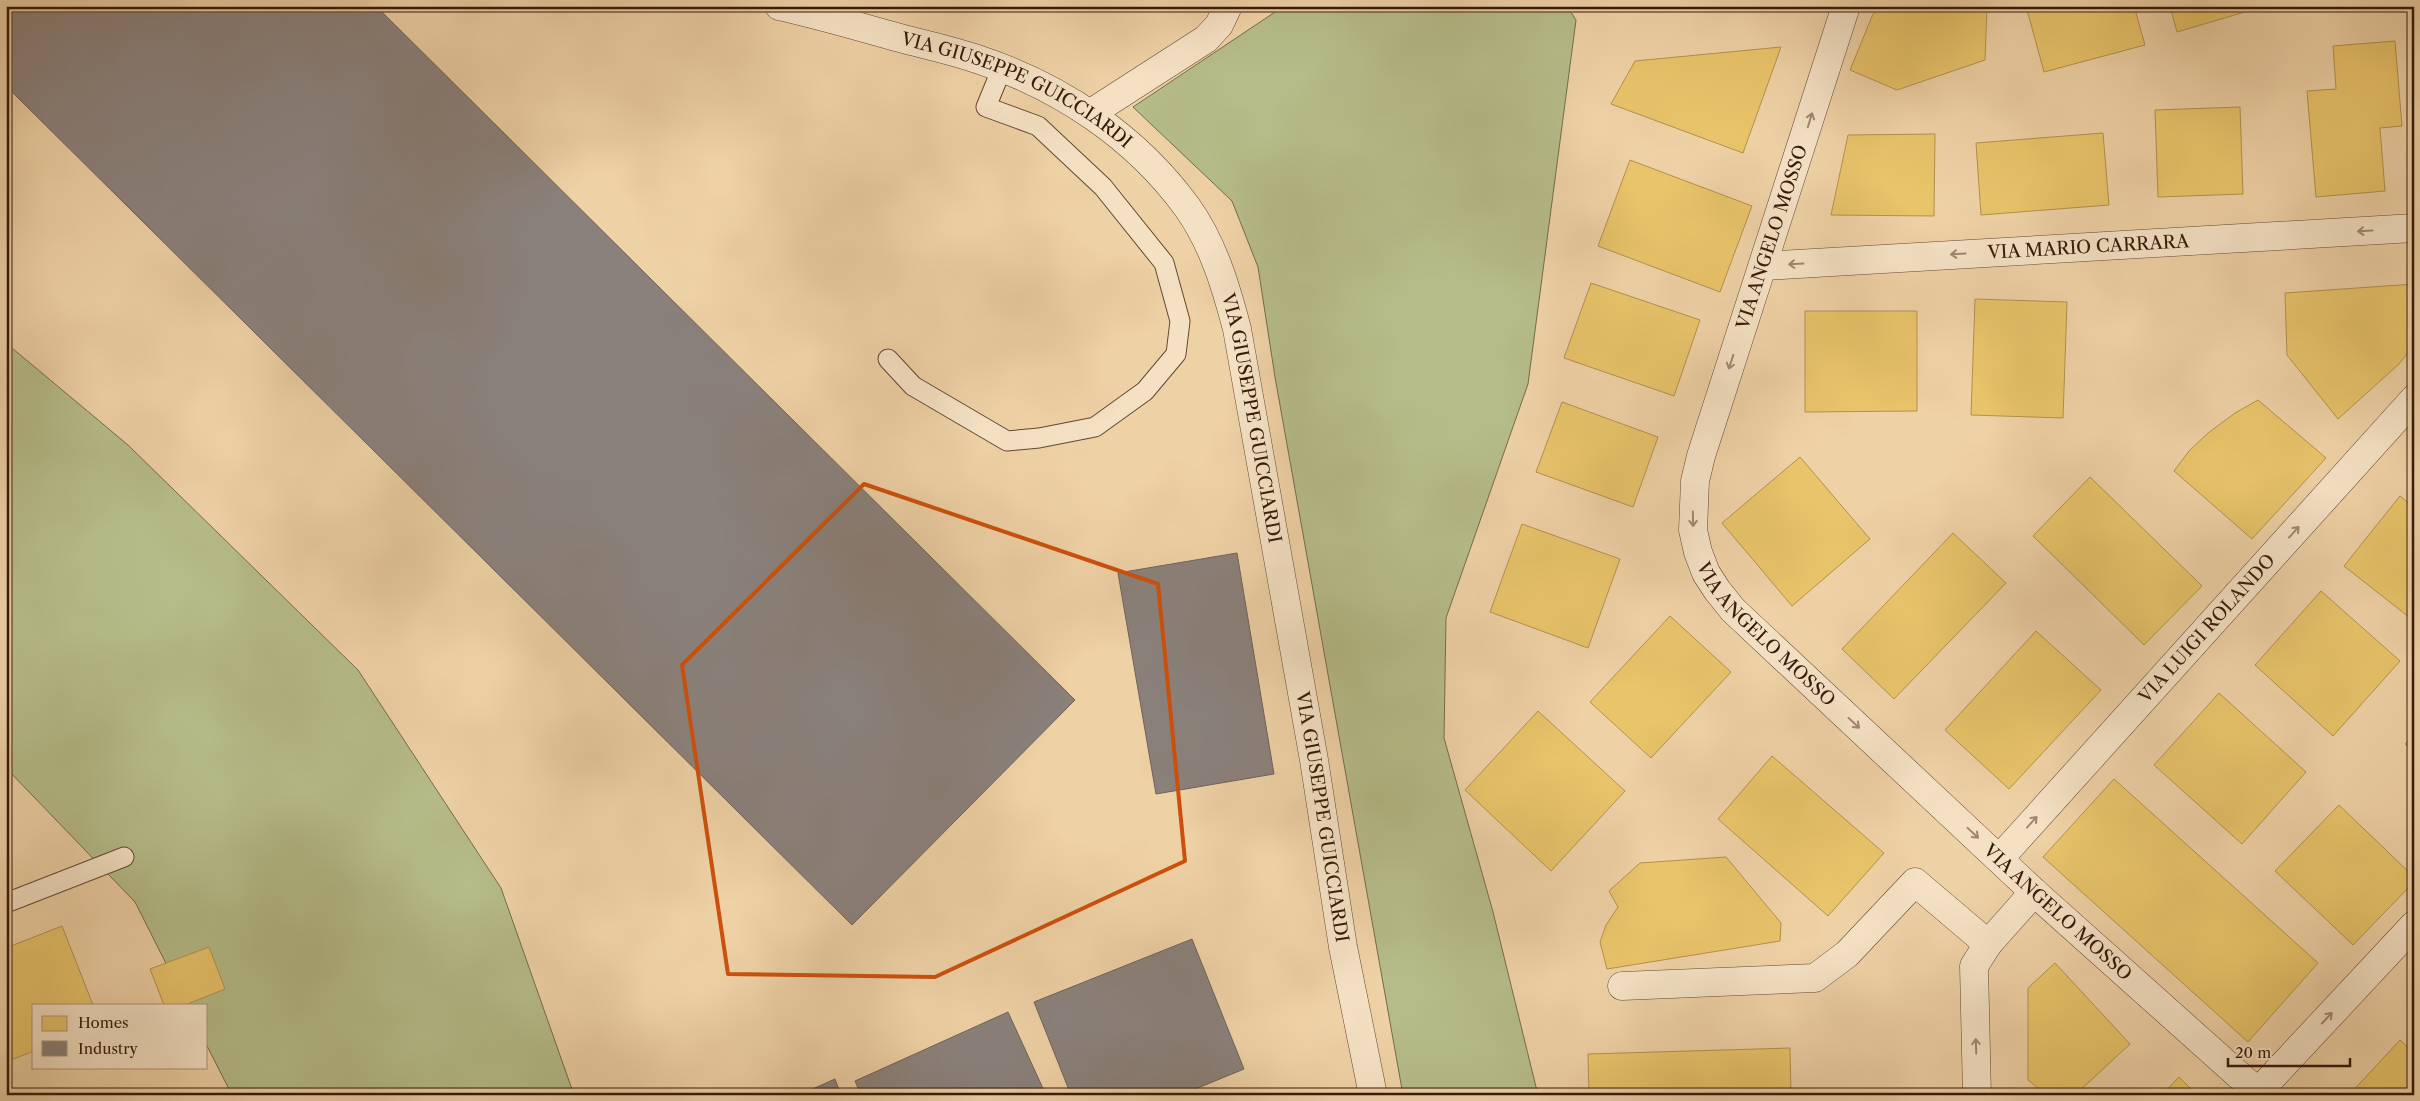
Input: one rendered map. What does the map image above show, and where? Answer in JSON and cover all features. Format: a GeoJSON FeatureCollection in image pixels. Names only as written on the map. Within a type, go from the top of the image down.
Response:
{"type":"FeatureCollection","features":[{"type":"Feature","properties":{"kind":"street","name":"VIA GIUSEPPE GUICCIARDI"},"geometry":{"type":"LineString","coordinates":[[779,6],[979,60],[1002,68],[1066,98],[1091,113],[1138,154],[1170,187],[1187,208],[1203,234],[1227,290],[1237,329],[1295,654],[1342,947],[1373,1095]]}},
{"type":"Feature","properties":{"kind":"street"},"geometry":{"type":"LineString","coordinates":[[1091,113],[1206,39],[1219,25],[1228,6]]}},
{"type":"Feature","properties":{"kind":"street","name":"VIA ANGELO MOSSO"},"geometry":{"type":"LineString","coordinates":[[1846,6],[1763,266],[1712,417],[1695,481],[1693,530],[1698,552],[1717,590],[1739,616],[2000,858],[2034,892],[2260,1093]]}},
{"type":"Feature","properties":{"kind":"street","name":"VIA MARIO CARRARA"},"geometry":{"type":"LineString","coordinates":[[1763,266],[2414,228]]}},
{"type":"Feature","properties":{"kind":"street","name":"VIA LUIGI ROLANDO"},"geometry":{"type":"LineString","coordinates":[[2000,858],[2414,399]]}},
{"type":"Feature","properties":{"kind":"street"},"geometry":{"type":"LineString","coordinates":[[1622,986],[1815,978],[1847,954],[1916,882],[1988,944]]}},
{"type":"Feature","properties":{"kind":"street"},"geometry":{"type":"LineString","coordinates":[[1977,1095],[1974,966],[1988,944],[2034,892]]}},
{"type":"Feature","properties":{"kind":"street"},"geometry":{"type":"LineString","coordinates":[[2260,1093],[2414,925]]}},
{"type":"Feature","properties":{"kind":"lane"},"geometry":{"type":"LineString","coordinates":[[888,359],[913,386],[1007,440],[1039,438],[1095,426],[1145,391],[1176,354],[1180,320],[1164,263],[1103,187],[1038,126],[986,107],[1002,68]]}},
{"type":"Feature","properties":{"kind":"lane"},"geometry":{"type":"LineString","coordinates":[[6,903],[124,857]]}},
{"type":"Feature","properties":{"kind":"highlighted area"},"geometry":{"type":"Polygon","coordinates":[[[864,484],[1158,584],[1185,861],[935,977],[728,974],[682,665],[864,484]]]}},
{"type":"Feature","properties":{"kind":"green space"},"geometry":{"type":"Polygon","coordinates":[[[1284,6],[1567,6],[1576,20],[1528,384],[1446,618],[1444,738],[1493,912],[1538,1095],[1403,1095],[1275,377],[1258,267],[1232,201],[1133,107],[1284,6]]]}},
{"type":"Feature","properties":{"kind":"green space"},"geometry":{"type":"Polygon","coordinates":[[[6,343],[128,445],[358,670],[501,888],[574,1095],[232,1095],[208,1048],[208,1004],[186,1004],[135,902],[6,768],[6,343]]]}},
{"type":"Feature","properties":{"kind":"building: Homes"},"geometry":{"type":"Polygon","coordinates":[[[1884,6],[1987,6],[1985,60],[1897,90],[1850,70],[1873,14],[1884,6]]]}},
{"type":"Feature","properties":{"kind":"building: Homes"},"geometry":{"type":"Polygon","coordinates":[[[2026,6],[2134,6],[2145,45],[2044,72],[2026,6]]]}},
{"type":"Feature","properties":{"kind":"building: Homes"},"geometry":{"type":"Polygon","coordinates":[[[2170,6],[2265,6],[2177,32],[2170,6]]]}},
{"type":"Feature","properties":{"kind":"building: Homes"},"geometry":{"type":"Polygon","coordinates":[[[2395,41],[2402,126],[2380,128],[2385,191],[2316,197],[2307,91],[2336,89],[2333,46],[2395,41]]]}},
{"type":"Feature","properties":{"kind":"building: Homes"},"geometry":{"type":"Polygon","coordinates":[[[1781,47],[1743,153],[1611,104],[1635,61],[1781,47]]]}},
{"type":"Feature","properties":{"kind":"building: Homes"},"geometry":{"type":"Polygon","coordinates":[[[2240,107],[2243,194],[2158,197],[2155,110],[2240,107]]]}},
{"type":"Feature","properties":{"kind":"building: Homes"},"geometry":{"type":"Polygon","coordinates":[[[2103,133],[2109,205],[1981,215],[1976,143],[2103,133]]]}},
{"type":"Feature","properties":{"kind":"building: Homes"},"geometry":{"type":"Polygon","coordinates":[[[1935,134],[1934,216],[1831,215],[1848,135],[1935,134]]]}},
{"type":"Feature","properties":{"kind":"building: Homes"},"geometry":{"type":"Polygon","coordinates":[[[1630,160],[1752,206],[1720,292],[1598,246],[1630,160]]]}},
{"type":"Feature","properties":{"kind":"building: Homes"},"geometry":{"type":"Polygon","coordinates":[[[1591,283],[1700,320],[1674,396],[1564,358],[1591,283]]]}},
{"type":"Feature","properties":{"kind":"building: Homes"},"geometry":{"type":"Polygon","coordinates":[[[2414,284],[2414,345],[2399,364],[2338,419],[2287,355],[2285,293],[2414,284]]]}},
{"type":"Feature","properties":{"kind":"building: Homes"},"geometry":{"type":"Polygon","coordinates":[[[1975,299],[2067,302],[2063,418],[1971,415],[1975,299]]]}},
{"type":"Feature","properties":{"kind":"building: Homes"},"geometry":{"type":"Polygon","coordinates":[[[1805,311],[1917,311],[1917,411],[1805,412],[1805,311]]]}},
{"type":"Feature","properties":{"kind":"building: Homes"},"geometry":{"type":"Polygon","coordinates":[[[2258,400],[2326,458],[2252,539],[2174,471],[2189,451],[2208,433],[2235,413],[2258,400]]]}},
{"type":"Feature","properties":{"kind":"building: Homes"},"geometry":{"type":"Polygon","coordinates":[[[1562,402],[1658,437],[1633,507],[1536,472],[1562,402]]]}},
{"type":"Feature","properties":{"kind":"building: Homes"},"geometry":{"type":"Polygon","coordinates":[[[1800,457],[1870,539],[1792,606],[1722,523],[1800,457]]]}},
{"type":"Feature","properties":{"kind":"building: Homes"},"geometry":{"type":"Polygon","coordinates":[[[2090,477],[2202,586],[2144,645],[2033,536],[2090,477]]]}},
{"type":"Feature","properties":{"kind":"building: Homes"},"geometry":{"type":"Polygon","coordinates":[[[2400,496],[2414,507],[2414,621],[2344,566],[2400,496]]]}},
{"type":"Feature","properties":{"kind":"building: Homes"},"geometry":{"type":"Polygon","coordinates":[[[1522,524],[1620,559],[1588,648],[1490,612],[1522,524]]]}},
{"type":"Feature","properties":{"kind":"building: Homes"},"geometry":{"type":"Polygon","coordinates":[[[1953,533],[2006,583],[1894,699],[1842,649],[1953,533]]]}},
{"type":"Feature","properties":{"kind":"building: Homes"},"geometry":{"type":"Polygon","coordinates":[[[2321,591],[2400,661],[2333,736],[2255,665],[2321,591]]]}},
{"type":"Feature","properties":{"kind":"building: Homes"},"geometry":{"type":"Polygon","coordinates":[[[1670,616],[1731,672],[1651,758],[1590,702],[1670,616]]]}},
{"type":"Feature","properties":{"kind":"building: Homes"},"geometry":{"type":"Polygon","coordinates":[[[2036,631],[2101,690],[2009,789],[1945,730],[2036,631]]]}},
{"type":"Feature","properties":{"kind":"building: Homes"},"geometry":{"type":"Polygon","coordinates":[[[2219,693],[2306,772],[2242,844],[2154,765],[2219,693]]]}},
{"type":"Feature","properties":{"kind":"building: Homes"},"geometry":{"type":"Polygon","coordinates":[[[1538,711],[1625,791],[1551,871],[1465,790],[1538,711]]]}},
{"type":"Feature","properties":{"kind":"building: Homes"},"geometry":{"type":"Polygon","coordinates":[[[2414,735],[2414,752],[2405,744],[2414,735]]]}},
{"type":"Feature","properties":{"kind":"building: Homes"},"geometry":{"type":"Polygon","coordinates":[[[1772,756],[1884,853],[1828,916],[1718,819],[1772,756]]]}},
{"type":"Feature","properties":{"kind":"building: Homes"},"geometry":{"type":"Polygon","coordinates":[[[2114,779],[2318,963],[2248,1042],[2043,857],[2114,779]]]}},
{"type":"Feature","properties":{"kind":"building: Homes"},"geometry":{"type":"Polygon","coordinates":[[[2339,805],[2414,877],[2414,882],[2353,945],[2275,871],[2339,805]]]}},
{"type":"Feature","properties":{"kind":"building: Homes"},"geometry":{"type":"Polygon","coordinates":[[[1726,857],[1781,923],[1780,941],[1607,969],[1600,942],[1606,925],[1618,907],[1609,891],[1640,863],[1726,857]]]}},
{"type":"Feature","properties":{"kind":"building: Homes"},"geometry":{"type":"Polygon","coordinates":[[[62,926],[93,1004],[32,1004],[32,1052],[6,1062],[6,948],[62,926]]]}},
{"type":"Feature","properties":{"kind":"building: Homes"},"geometry":{"type":"Polygon","coordinates":[[[209,947],[225,989],[188,1004],[164,1004],[150,969],[209,947]]]}},
{"type":"Feature","properties":{"kind":"building: Homes"},"geometry":{"type":"Polygon","coordinates":[[[2055,963],[2130,1044],[2075,1095],[2046,1095],[2028,1080],[2028,988],[2055,963]]]}},
{"type":"Feature","properties":{"kind":"building: Homes"},"geometry":{"type":"Polygon","coordinates":[[[2400,1040],[2414,1053],[2414,1095],[2349,1095],[2400,1040]]]}},
{"type":"Feature","properties":{"kind":"building: Homes"},"geometry":{"type":"Polygon","coordinates":[[[1790,1048],[1791,1095],[1589,1095],[1588,1054],[1790,1048]]]}},
{"type":"Feature","properties":{"kind":"building: Homes"},"geometry":{"type":"Polygon","coordinates":[[[2179,1077],[2197,1095],[2162,1095],[2179,1077]]]}},
{"type":"Feature","properties":{"kind":"building: Industry"},"geometry":{"type":"Polygon","coordinates":[[[6,6],[376,6],[1075,700],[852,925],[6,86],[6,6]]]}},
{"type":"Feature","properties":{"kind":"building: Industry"},"geometry":{"type":"Polygon","coordinates":[[[1237,553],[1274,774],[1156,794],[1118,573],[1237,553]]]}},
{"type":"Feature","properties":{"kind":"building: Industry"},"geometry":{"type":"Polygon","coordinates":[[[1192,939],[1244,1069],[1181,1095],[1071,1095],[1034,1002],[1192,939]]]}},
{"type":"Feature","properties":{"kind":"building: Industry"},"geometry":{"type":"Polygon","coordinates":[[[1008,1012],[1046,1095],[861,1095],[855,1081],[1008,1012]]]}},
{"type":"Feature","properties":{"kind":"building: Industry"},"geometry":{"type":"Polygon","coordinates":[[[835,1079],[841,1095],[799,1095],[835,1079]]]}}]}
